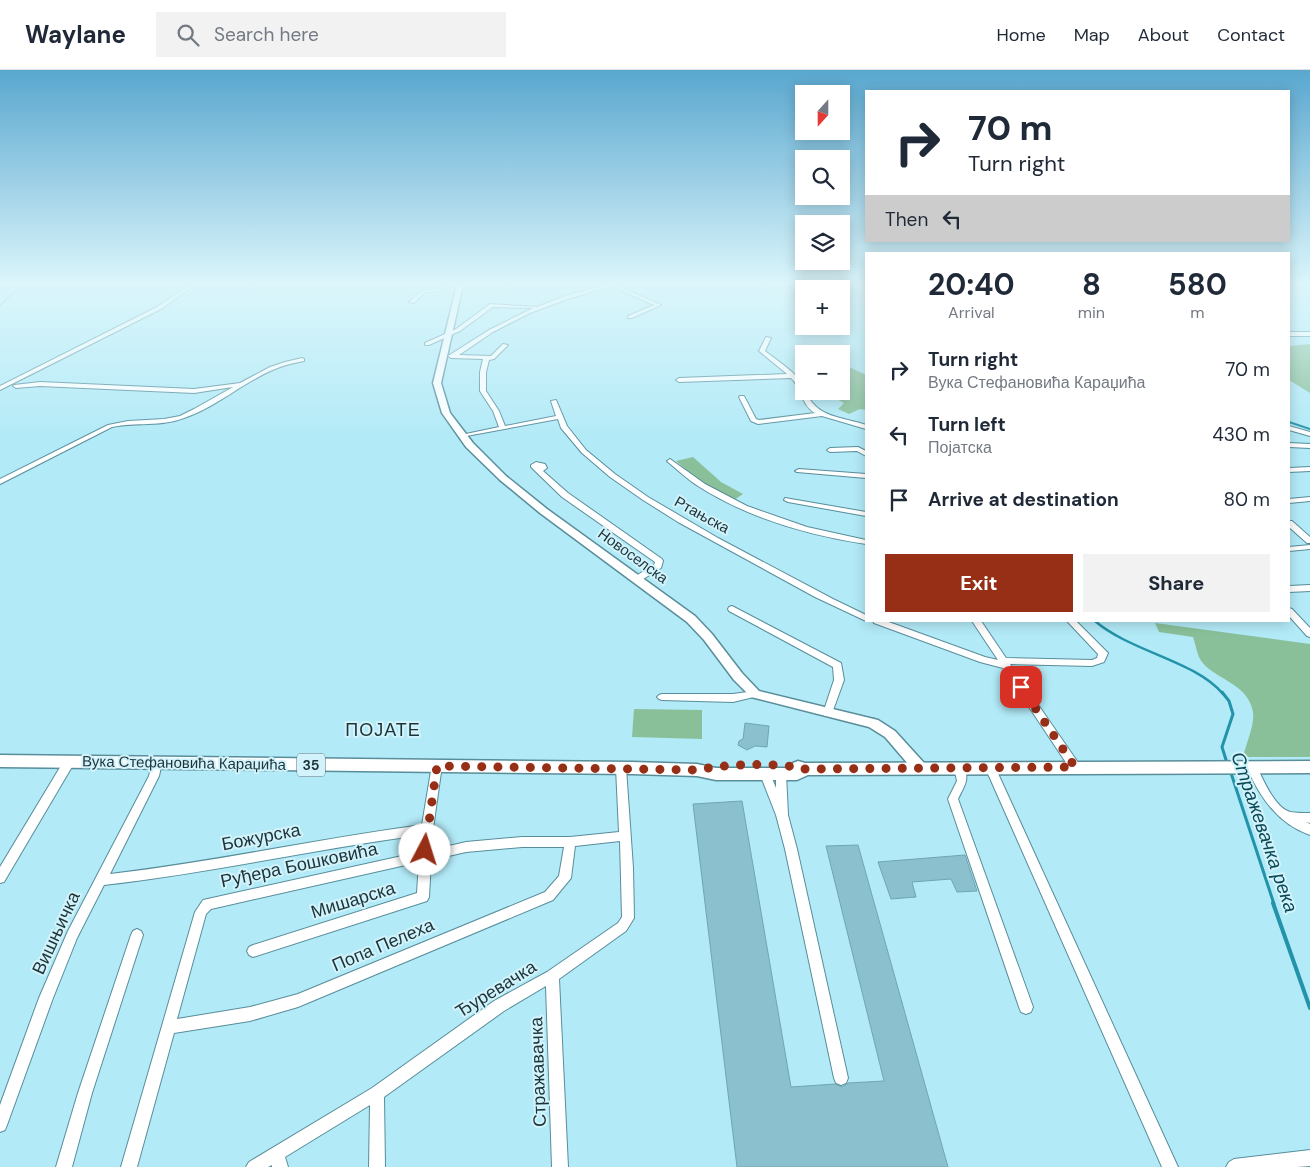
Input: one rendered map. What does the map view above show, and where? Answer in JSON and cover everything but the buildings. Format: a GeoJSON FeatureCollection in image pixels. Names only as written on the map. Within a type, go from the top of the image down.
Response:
{"type":"FeatureCollection","features":[{"type":"Feature","properties":{"kind":"main road","name":"Вука Стефановића Караџића"},"geometry":{"type":"LineString","coordinates":[[0,761],[621,768],[697,770],[716,774],[796,774],[805,769]]}},
{"type":"Feature","properties":{"kind":"main road","name":"Вука Стефановића Караџића"},"geometry":{"type":"LineString","coordinates":[[697,770],[715,766],[793,766],[805,769],[959,767],[1245,768]]}},
{"type":"Feature","properties":{"kind":"main road","name":"35"},"geometry":{"type":"LineString","coordinates":[[1245,768],[1310,767]]}},
{"type":"Feature","properties":{"kind":"street"},"geometry":{"type":"LineString","coordinates":[[0,388],[103,336]]}},
{"type":"Feature","properties":{"kind":"street"},"geometry":{"type":"LineString","coordinates":[[427,344],[444,336]]}},
{"type":"Feature","properties":{"kind":"street","name":"Новоселска"},"geometry":{"type":"LineString","coordinates":[[449,336],[449,355],[437,383],[437,394],[447,415],[478,454],[517,491],[693,621],[743,684],[755,694]]}},
{"type":"Feature","properties":{"kind":"street"},"geometry":{"type":"LineString","coordinates":[[449,355],[481,336]]}},
{"type":"Feature","properties":{"kind":"street"},"geometry":{"type":"LineString","coordinates":[[768,338],[762,351],[801,383],[808,404],[821,414],[865,427]]}},
{"type":"Feature","properties":{"kind":"street"},"geometry":{"type":"LineString","coordinates":[[449,355],[486,359],[494,357],[505,345]]}},
{"type":"Feature","properties":{"kind":"street"},"geometry":{"type":"LineString","coordinates":[[486,359],[483,372],[483,392],[496,411],[502,427]]}},
{"type":"Feature","properties":{"kind":"street"},"geometry":{"type":"LineString","coordinates":[[0,482],[110,426],[126,422],[182,417],[281,363],[302,360]]}},
{"type":"Feature","properties":{"kind":"street"},"geometry":{"type":"LineString","coordinates":[[679,380],[792,376]]}},
{"type":"Feature","properties":{"kind":"street"},"geometry":{"type":"LineString","coordinates":[[16,386],[40,384],[194,391],[246,383]]}},
{"type":"Feature","properties":{"kind":"street"},"geometry":{"type":"LineString","coordinates":[[742,398],[755,421],[821,414]]}},
{"type":"Feature","properties":{"kind":"street","name":"Ртањска"},"geometry":{"type":"LineString","coordinates":[[554,401],[563,426],[570,437],[596,462],[629,487],[681,520],[831,602],[865,618]]}},
{"type":"Feature","properties":{"kind":"street"},"geometry":{"type":"LineString","coordinates":[[463,436],[560,417]]}},
{"type":"Feature","properties":{"kind":"street"},"geometry":{"type":"LineString","coordinates":[[1290,428],[1310,434]]}},
{"type":"Feature","properties":{"kind":"street"},"geometry":{"type":"LineString","coordinates":[[1290,445],[1310,446]]}},
{"type":"Feature","properties":{"kind":"street"},"geometry":{"type":"LineString","coordinates":[[830,450],[858,449],[865,453]]}},
{"type":"Feature","properties":{"kind":"street"},"geometry":{"type":"LineString","coordinates":[[670,461],[706,488],[740,505],[817,531],[865,542]]}},
{"type":"Feature","properties":{"kind":"street"},"geometry":{"type":"LineString","coordinates":[[1290,470],[1310,469]]}},
{"type":"Feature","properties":{"kind":"street"},"geometry":{"type":"LineString","coordinates":[[538,471],[565,495],[659,562],[658,566],[637,579]]}},
{"type":"Feature","properties":{"kind":"street"},"geometry":{"type":"LineString","coordinates":[[799,471],[865,476]]}},
{"type":"Feature","properties":{"kind":"street"},"geometry":{"type":"LineString","coordinates":[[1290,501],[1310,499]]}},
{"type":"Feature","properties":{"kind":"street"},"geometry":{"type":"LineString","coordinates":[[788,500],[865,514]]}},
{"type":"Feature","properties":{"kind":"street"},"geometry":{"type":"LineString","coordinates":[[1290,524],[1310,541]]}},
{"type":"Feature","properties":{"kind":"street"},"geometry":{"type":"LineString","coordinates":[[1290,549],[1310,547]]}},
{"type":"Feature","properties":{"kind":"street"},"geometry":{"type":"LineString","coordinates":[[1290,589],[1310,588]]}},
{"type":"Feature","properties":{"kind":"street"},"geometry":{"type":"LineString","coordinates":[[732,609],[832,660],[838,665],[838,680],[828,712]]}},
{"type":"Feature","properties":{"kind":"street"},"geometry":{"type":"LineString","coordinates":[[1290,612],[1310,634]]}},
{"type":"Feature","properties":{"kind":"street"},"geometry":{"type":"LineString","coordinates":[[880,622],[983,660],[1003,663],[1092,663],[1101,660],[1103,653],[1072,622]]}},
{"type":"Feature","properties":{"kind":"street"},"geometry":{"type":"LineString","coordinates":[[977,622],[1075,767]]}},
{"type":"Feature","properties":{"kind":"street"},"geometry":{"type":"LineString","coordinates":[[662,697],[733,698],[755,694],[865,720],[881,727],[895,739],[920,768]]}},
{"type":"Feature","properties":{"kind":"street"},"geometry":{"type":"LineString","coordinates":[[0,878],[69,762]]}},
{"type":"Feature","properties":{"kind":"street","name":"Вишњичка"},"geometry":{"type":"LineString","coordinates":[[0,1125],[46,998],[80,918],[154,776],[157,762]]}},
{"type":"Feature","properties":{"kind":"street","name":"Мишарска"},"geometry":{"type":"LineString","coordinates":[[253,951],[423,897],[426,829],[437,766]]}},
{"type":"Feature","properties":{"kind":"street"},"geometry":{"type":"LineString","coordinates":[[959,767],[962,781],[953,799],[1026,1006]]}},
{"type":"Feature","properties":{"kind":"street"},"geometry":{"type":"LineString","coordinates":[[990,767],[1170,1167]]}},
{"type":"Feature","properties":{"kind":"street","name":"Ђуревачка"},"geometry":{"type":"LineString","coordinates":[[254,1167],[278,1160],[377,1093],[499,1006],[552,976],[622,927],[628,918],[621,768]]}},
{"type":"Feature","properties":{"kind":"street"},"geometry":{"type":"LineString","coordinates":[[1245,768],[1273,806],[1310,830]]}},
{"type":"Feature","properties":{"kind":"street"},"geometry":{"type":"LineString","coordinates":[[765,774],[782,815],[841,1078]]}},
{"type":"Feature","properties":{"kind":"street"},"geometry":{"type":"LineString","coordinates":[[781,774],[782,815]]}},
{"type":"Feature","properties":{"kind":"street"},"geometry":{"type":"LineString","coordinates":[[1286,816],[1310,818]]}},
{"type":"Feature","properties":{"kind":"street","name":"Божурска"},"geometry":{"type":"LineString","coordinates":[[101,880],[143,876],[335,841],[426,829]]}},
{"type":"Feature","properties":{"kind":"street"},"geometry":{"type":"LineString","coordinates":[[522,842],[570,842],[624,836]]}},
{"type":"Feature","properties":{"kind":"street","name":"Руђера Бошковића"},"geometry":{"type":"LineString","coordinates":[[129,1167],[193,938],[201,912],[207,904],[424,855],[466,847],[522,842]]}},
{"type":"Feature","properties":{"kind":"street","name":"Попа Пелеха"},"geometry":{"type":"LineString","coordinates":[[168,1027],[233,1019],[271,1010],[549,896],[565,878],[570,842]]}},
{"type":"Feature","properties":{"kind":"street"},"geometry":{"type":"LineString","coordinates":[[64,1167],[136,935]]}},
{"type":"Feature","properties":{"kind":"street","name":"Стражавачка"},"geometry":{"type":"LineString","coordinates":[[552,976],[560,1167]]}},
{"type":"Feature","properties":{"kind":"street"},"geometry":{"type":"LineString","coordinates":[[377,1093],[377,1167]]}},
{"type":"Feature","properties":{"kind":"street"},"geometry":{"type":"LineString","coordinates":[[1234,1167],[1310,1158]]}},
{"type":"Feature","properties":{"kind":"green space"},"geometry":{"type":"Polygon","coordinates":[[[1310,344],[1310,393],[1290,381],[1290,346],[1310,344]]]}},
{"type":"Feature","properties":{"kind":"green space"},"geometry":{"type":"Polygon","coordinates":[[[850,367],[865,375],[865,410],[860,409],[849,414],[838,409],[844,403],[839,400],[850,400],[850,367]]]}},
{"type":"Feature","properties":{"kind":"green space"},"geometry":{"type":"Polygon","coordinates":[[[693,457],[721,482],[743,494],[734,500],[708,488],[676,461],[693,457]]]}},
{"type":"Feature","properties":{"kind":"green space"},"geometry":{"type":"Polygon","coordinates":[[[1155,623],[1310,644],[1310,757],[1243,757],[1252,728],[1253,717],[1250,702],[1245,694],[1208,668],[1200,660],[1193,637],[1159,632],[1155,623]]]}},
{"type":"Feature","properties":{"kind":"green space"},"geometry":{"type":"Polygon","coordinates":[[[634,709],[702,710],[702,739],[632,737],[634,709]]]}},
{"type":"Feature","properties":{"kind":"waterway","name":"Стражевачка река"},"geometry":{"type":"LineString","coordinates":[[1290,422],[1310,429]]}},
{"type":"Feature","properties":{"kind":"waterway","name":"Стражевачка река"},"geometry":{"type":"LineString","coordinates":[[1096,622],[1126,641],[1197,673],[1223,694]]}},
{"type":"Feature","properties":{"kind":"waterway","name":"Стражевачка река"},"geometry":{"type":"LineString","coordinates":[[1222,692],[1229,701],[1233,714],[1222,747],[1227,763]]}},
{"type":"Feature","properties":{"kind":"waterway","name":"Стражевачка река"},"geometry":{"type":"LineString","coordinates":[[1230,770],[1274,904]]}},
{"type":"Feature","properties":{"kind":"waterway","name":"Стражевачка река"},"geometry":{"type":"LineString","coordinates":[[1273,903],[1310,1008]]}},
{"type":"Feature","properties":{"kind":"district","name":"ПОЈАТЕ"},"geometry":{"type":"Point","coordinates":[383,730]}},
{"type":"Feature","properties":{"kind":"route"},"geometry":{"type":"LineString","coordinates":[[425,850],[426,829],[437,766],[697,770],[715,766],[793,766],[805,769],[1075,767],[1021,687]]}}]}
